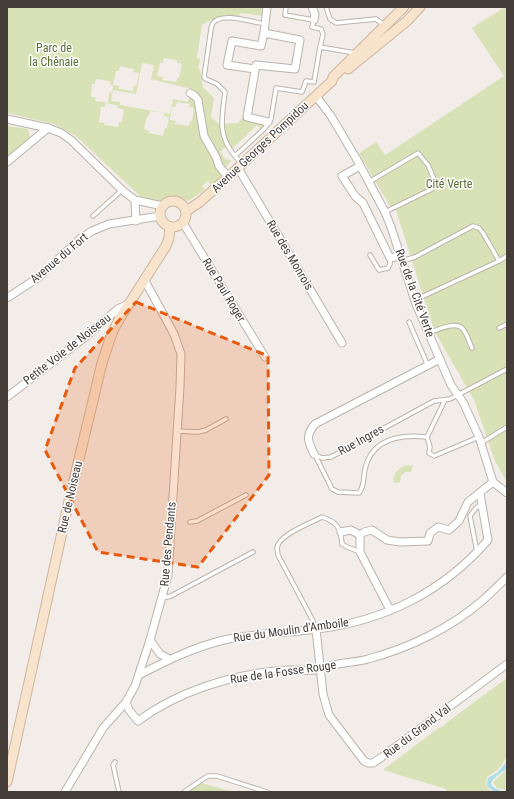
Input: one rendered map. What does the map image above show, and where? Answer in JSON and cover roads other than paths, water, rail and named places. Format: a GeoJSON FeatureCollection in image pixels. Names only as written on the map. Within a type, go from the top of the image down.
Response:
{"type":"FeatureCollection","features":[{"type":"Feature","properties":{"kind":"street"},"geometry":{"type":"LineString","coordinates":[[255,69],[227,65],[232,41],[261,46],[267,7]]}},
{"type":"Feature","properties":{"kind":"street"},"geometry":{"type":"LineString","coordinates":[[312,7],[315,14],[314,20]]}},
{"type":"Feature","properties":{"kind":"street"},"geometry":{"type":"LineString","coordinates":[[395,7],[395,17]]}},
{"type":"Feature","properties":{"kind":"street","name":"Avenue Georges Pompidou"},"geometry":{"type":"LineString","coordinates":[[186,211],[200,202],[228,178],[316,96],[332,81],[333,77],[404,7]]}},
{"type":"Feature","properties":{"kind":"street","name":"Avenue Georges Pompidou"},"geometry":{"type":"LineString","coordinates":[[332,81],[336,81],[407,21],[420,7]]}},
{"type":"Feature","properties":{"kind":"street"},"geometry":{"type":"LineString","coordinates":[[264,33],[300,40],[295,69],[256,65],[247,117],[268,122]]}},
{"type":"Feature","properties":{"kind":"street"},"geometry":{"type":"LineString","coordinates":[[190,94],[195,96],[200,106],[203,132],[206,141],[216,157],[219,166],[228,178]]}},
{"type":"Feature","properties":{"kind":"street","name":"Rue de la Cité Verte"},"geometry":{"type":"LineString","coordinates":[[316,96],[332,116],[385,212],[415,300],[440,359],[457,395],[463,402],[480,440],[493,482]]}},
{"type":"Feature","properties":{"kind":"street"},"geometry":{"type":"LineString","coordinates":[[7,119],[48,128],[61,133],[71,140],[122,190],[135,200],[163,206]]}},
{"type":"Feature","properties":{"kind":"street"},"geometry":{"type":"LineString","coordinates":[[7,162],[48,128]]}},
{"type":"Feature","properties":{"kind":"street","name":"Rue des Monrois"},"geometry":{"type":"LineString","coordinates":[[240,166],[342,343]]}},
{"type":"Feature","properties":{"kind":"street"},"geometry":{"type":"LineString","coordinates":[[360,166],[342,176],[355,196],[366,208],[390,258],[401,258]]}},
{"type":"Feature","properties":{"kind":"street"},"geometry":{"type":"LineString","coordinates":[[135,200],[136,221]]}},
{"type":"Feature","properties":{"kind":"street"},"geometry":{"type":"LineString","coordinates":[[174,201],[181,204],[186,211],[183,223],[177,226],[170,227],[164,223],[160,216],[163,206],[174,201]]}},
{"type":"Feature","properties":{"kind":"street","name":"Avenue du Fort"},"geometry":{"type":"LineString","coordinates":[[7,298],[39,276],[86,234],[110,224],[160,216]]}},
{"type":"Feature","properties":{"kind":"street","name":"Rue Paul Roger"},"geometry":{"type":"LineString","coordinates":[[183,223],[265,357]]}},
{"type":"Feature","properties":{"kind":"street","name":"Rue de Noiseau"},"geometry":{"type":"LineString","coordinates":[[7,782],[94,390],[112,333],[128,304],[166,246],[170,227]]}},
{"type":"Feature","properties":{"kind":"street","name":"Rue des Pendants"},"geometry":{"type":"LineString","coordinates":[[65,792],[103,728],[126,702],[140,675],[168,575],[181,354],[174,334],[144,279]]}},
{"type":"Feature","properties":{"kind":"street","name":"Petite Voie de Noiseau"},"geometry":{"type":"LineString","coordinates":[[7,396],[84,338],[118,309],[128,304]]}},
{"type":"Feature","properties":{"kind":"street"},"geometry":{"type":"LineString","coordinates":[[314,454],[308,440],[310,430],[315,424],[440,359]]}},
{"type":"Feature","properties":{"kind":"street"},"geometry":{"type":"LineString","coordinates":[[360,535],[364,532],[372,530],[387,540],[400,542],[428,540],[430,533],[438,527],[449,530],[459,521],[468,502],[480,494],[493,482],[507,493]]}},
{"type":"Feature","properties":{"kind":"street","name":"Rue du Moulin d'Amboile"},"geometry":{"type":"LineString","coordinates":[[140,675],[169,659],[223,640],[259,634],[338,626],[408,604],[455,574],[488,540],[483,503],[480,494]]}},
{"type":"Feature","properties":{"kind":"street"},"geometry":{"type":"LineString","coordinates":[[341,532],[351,530],[360,535]]}},
{"type":"Feature","properties":{"kind":"street"},"geometry":{"type":"LineString","coordinates":[[360,535],[360,552],[390,610]]}},
{"type":"Feature","properties":{"kind":"street","name":"Rue de la Fosse Rouge"},"geometry":{"type":"LineString","coordinates":[[126,702],[129,710],[138,721],[178,698],[213,684],[244,676],[277,671],[321,669],[337,664],[367,660],[425,638],[454,621],[482,601],[507,577]]}},
{"type":"Feature","properties":{"kind":"street","name":"Rue du Grand Val"},"geometry":{"type":"LineString","coordinates":[[316,629],[324,694],[329,715],[364,761],[368,763],[373,763],[382,757],[507,664]]}},
{"type":"Feature","properties":{"kind":"street"},"geometry":{"type":"LineString","coordinates":[[150,640],[160,654],[169,659]]}},
{"type":"Feature","properties":{"kind":"lane"},"geometry":{"type":"LineString","coordinates":[[235,156],[264,129],[271,119],[276,88],[302,92],[306,81],[314,82],[323,34],[321,29],[312,27],[314,20],[285,15],[286,7]]}},
{"type":"Feature","properties":{"kind":"lane"},"geometry":{"type":"LineString","coordinates":[[326,7],[330,19],[336,23],[376,19],[385,25],[392,33]]}},
{"type":"Feature","properties":{"kind":"lane"},"geometry":{"type":"LineString","coordinates":[[240,166],[223,136],[225,92],[217,84],[204,77],[213,23],[217,20],[233,17],[260,23]]}},
{"type":"Feature","properties":{"kind":"lane"},"geometry":{"type":"LineString","coordinates":[[320,47],[357,53]]}},
{"type":"Feature","properties":{"kind":"lane"},"geometry":{"type":"LineString","coordinates":[[369,182],[418,153],[428,165],[434,179],[432,189],[385,212]]}},
{"type":"Feature","properties":{"kind":"lane"},"geometry":{"type":"LineString","coordinates":[[93,216],[122,190]]}},
{"type":"Feature","properties":{"kind":"lane"},"geometry":{"type":"LineString","coordinates":[[401,258],[415,257],[472,226],[479,228],[483,233],[499,261]]}},
{"type":"Feature","properties":{"kind":"lane"},"geometry":{"type":"LineString","coordinates":[[370,255],[379,270],[388,268],[390,258]]}},
{"type":"Feature","properties":{"kind":"lane"},"geometry":{"type":"LineString","coordinates":[[415,300],[507,256]]}},
{"type":"Feature","properties":{"kind":"lane"},"geometry":{"type":"LineString","coordinates":[[409,322],[428,366]]}},
{"type":"Feature","properties":{"kind":"lane"},"geometry":{"type":"LineString","coordinates":[[499,328],[507,324]]}},
{"type":"Feature","properties":{"kind":"lane"},"geometry":{"type":"LineString","coordinates":[[429,333],[448,326],[459,326],[463,329],[472,348]]}},
{"type":"Feature","properties":{"kind":"lane"},"geometry":{"type":"LineString","coordinates":[[457,395],[507,369]]}},
{"type":"Feature","properties":{"kind":"lane","name":"Rue Ingres"},"geometry":{"type":"LineString","coordinates":[[314,454],[322,458],[331,457],[434,401],[445,400],[457,395]]}},
{"type":"Feature","properties":{"kind":"lane"},"geometry":{"type":"LineString","coordinates":[[445,400],[427,437],[430,447],[429,453],[434,456],[480,440],[507,427]]}},
{"type":"Feature","properties":{"kind":"lane"},"geometry":{"type":"LineString","coordinates":[[177,431],[198,432],[206,430],[226,419]]}},
{"type":"Feature","properties":{"kind":"lane"},"geometry":{"type":"LineString","coordinates":[[314,454],[332,489],[338,492],[359,493],[363,488],[365,470],[369,458],[383,443],[400,436],[427,437]]}},
{"type":"Feature","properties":{"kind":"lane"},"geometry":{"type":"LineString","coordinates":[[190,522],[197,521],[246,495]]}},
{"type":"Feature","properties":{"kind":"lane"},"geometry":{"type":"LineString","coordinates":[[477,553],[470,516],[476,508],[483,503]]}},
{"type":"Feature","properties":{"kind":"lane"},"geometry":{"type":"LineString","coordinates":[[316,629],[278,555],[277,549],[279,543],[286,535],[322,518],[333,521],[341,532],[342,544],[347,548],[360,552]]}},
{"type":"Feature","properties":{"kind":"lane"},"geometry":{"type":"LineString","coordinates":[[162,598],[178,593],[253,552]]}},
{"type":"Feature","properties":{"kind":"lane"},"geometry":{"type":"LineString","coordinates":[[115,762],[113,766],[119,792]]}},
{"type":"Feature","properties":{"kind":"lane"},"geometry":{"type":"LineString","coordinates":[[184,792],[208,776],[217,776],[267,792]]}},
{"type":"Feature","properties":{"kind":"water"},"geometry":{"type":"Polygon","coordinates":[[[507,761],[506,769],[492,781],[491,784],[498,790],[507,792],[494,792],[487,786],[488,778],[498,772],[507,761]]]}},
{"type":"Feature","properties":{"kind":"park label","name":"Parc de la Chênaie"},"geometry":{"type":"Point","coordinates":[54,55]}},
{"type":"Feature","properties":{"kind":"park label","name":"Cité Verte"},"geometry":{"type":"Point","coordinates":[449,184]}}]}
